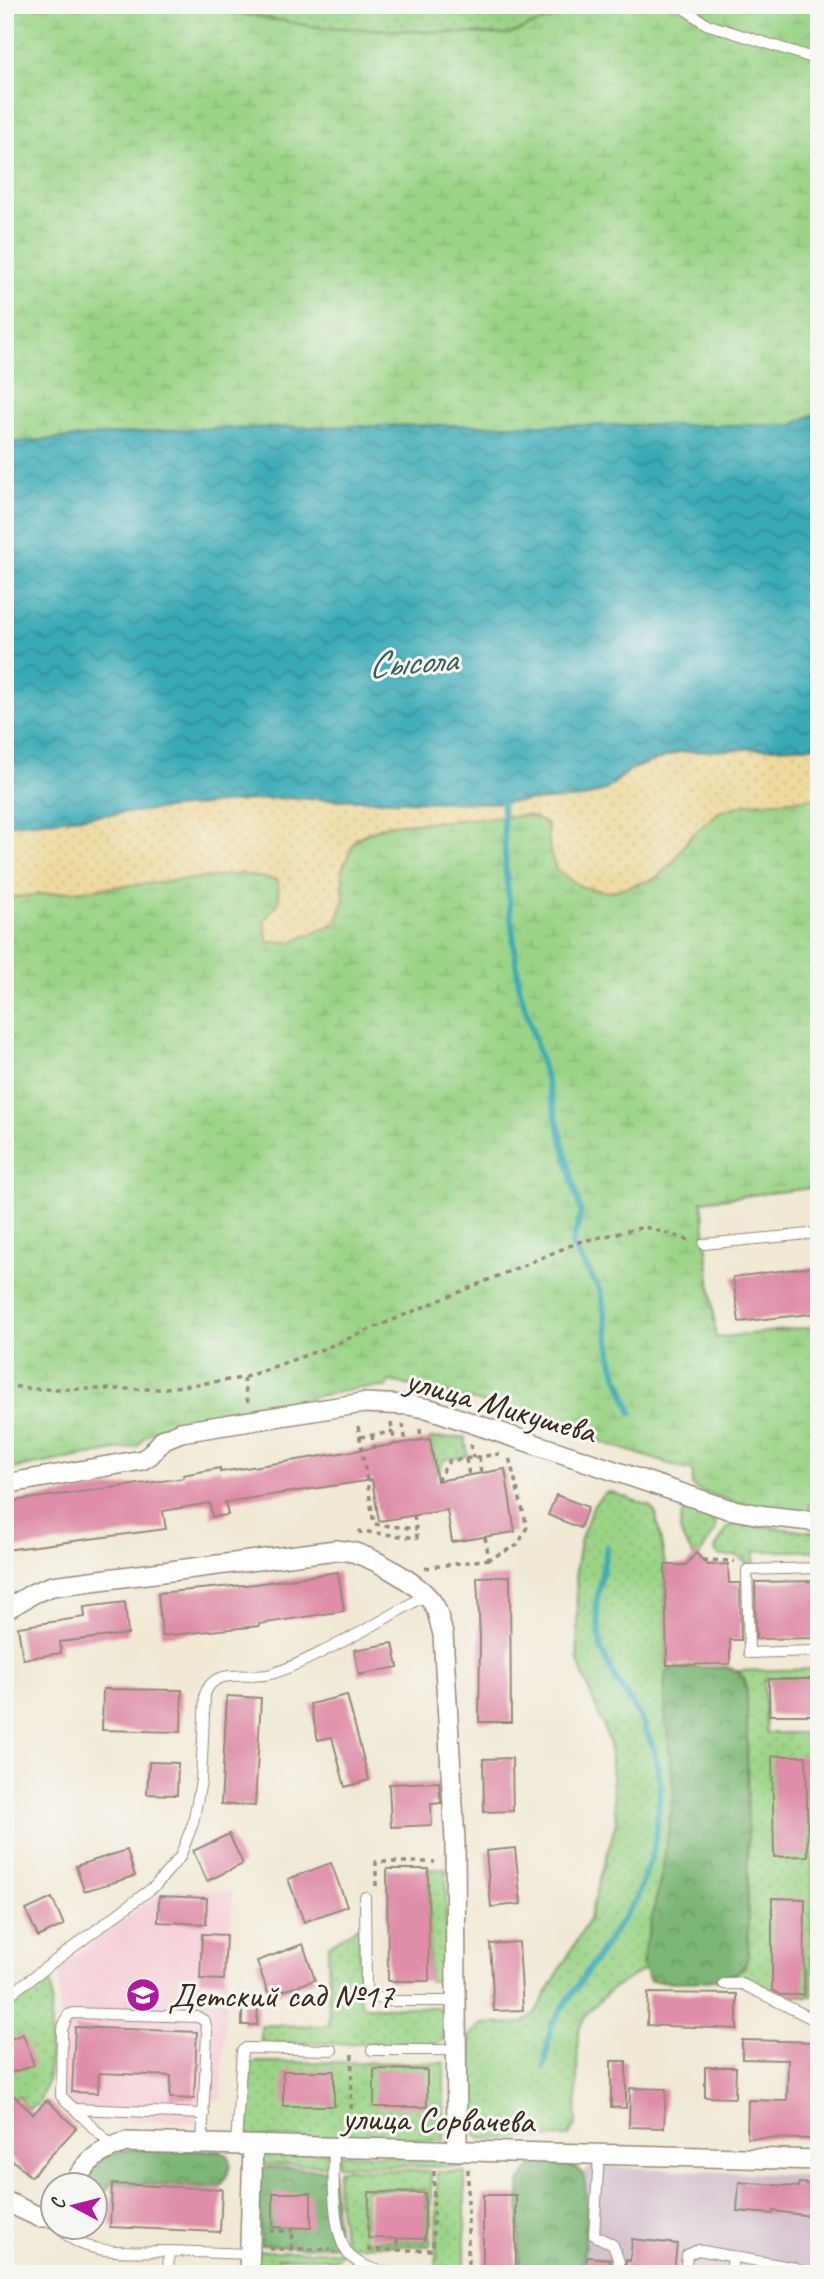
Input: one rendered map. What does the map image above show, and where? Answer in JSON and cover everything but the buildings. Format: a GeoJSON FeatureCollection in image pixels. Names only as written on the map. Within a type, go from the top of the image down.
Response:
{"type":"FeatureCollection","features":[{"type":"Feature","properties":{"kind":"street","name":"улица Микушева"},"geometry":{"type":"LineString","coordinates":[[5,1484],[142,1460],[164,1439],[181,1432],[374,1403],[430,1409],[728,1509],[819,1522]]}},
{"type":"Feature","properties":{"kind":"street"},"geometry":{"type":"LineString","coordinates":[[5,1610],[52,1586],[337,1550],[357,1553],[404,1578],[435,1606],[443,1634],[455,1862],[456,2050],[463,2152]]}},
{"type":"Feature","properties":{"kind":"street","name":"улица Сорвачева"},"geometry":{"type":"LineString","coordinates":[[82,2170],[102,2151],[126,2142],[819,2160]]}},
{"type":"Feature","properties":{"kind":"street"},"geometry":{"type":"LineString","coordinates":[[244,2146],[250,2259]]}},
{"type":"Feature","properties":{"kind":"street"},"geometry":{"type":"LineString","coordinates":[[5,2201],[38,2217]]}},
{"type":"Feature","properties":{"kind":"lane"},"geometry":{"type":"LineString","coordinates":[[679,5],[706,24],[819,60]]}},
{"type":"Feature","properties":{"kind":"lane"},"geometry":{"type":"LineString","coordinates":[[704,1244],[819,1233]]}},
{"type":"Feature","properties":{"kind":"lane"},"geometry":{"type":"LineString","coordinates":[[819,1568],[747,1570],[749,1653],[819,1651]]}},
{"type":"Feature","properties":{"kind":"lane"},"geometry":{"type":"LineString","coordinates":[[5,1998],[156,1886],[180,1857],[193,1823],[201,1781],[205,1695],[209,1684],[219,1678],[267,1675],[289,1669],[378,1625],[425,1595]]}},
{"type":"Feature","properties":{"kind":"lane"},"geometry":{"type":"LineString","coordinates":[[365,1897],[366,1987],[369,1994],[387,2001],[456,2001]]}},
{"type":"Feature","properties":{"kind":"lane"},"geometry":{"type":"LineString","coordinates":[[724,1984],[742,1984],[819,2022]]}},
{"type":"Feature","properties":{"kind":"lane"},"geometry":{"type":"LineString","coordinates":[[113,2147],[61,2096],[62,2030],[68,2015],[74,2012],[198,2017],[205,2021],[207,2032],[202,2145]]}},
{"type":"Feature","properties":{"kind":"lane"},"geometry":{"type":"LineString","coordinates":[[244,2146],[242,2051],[246,2048],[332,2050]]}},
{"type":"Feature","properties":{"kind":"lane"},"geometry":{"type":"LineString","coordinates":[[372,2050],[456,2050]]}},
{"type":"Feature","properties":{"kind":"lane"},"geometry":{"type":"LineString","coordinates":[[75,2109],[204,2114]]}},
{"type":"Feature","properties":{"kind":"lane"},"geometry":{"type":"LineString","coordinates":[[334,2148],[336,2207],[341,2236],[349,2255],[381,2272],[401,2274]]}},
{"type":"Feature","properties":{"kind":"lane"},"geometry":{"type":"LineString","coordinates":[[599,2155],[594,2235],[613,2245],[619,2262],[618,2274]]}},
{"type":"Feature","properties":{"kind":"lane"},"geometry":{"type":"LineString","coordinates":[[74,2240],[84,2245],[110,2250],[169,2251],[250,2259]]}},
{"type":"Feature","properties":{"kind":"lane"},"geometry":{"type":"LineString","coordinates":[[685,2274],[687,2255],[698,2250],[795,2268],[804,2274]]}},
{"type":"Feature","properties":{"kind":"lane"},"geometry":{"type":"LineString","coordinates":[[168,2274],[169,2251]]}},
{"type":"Feature","properties":{"kind":"lane"},"geometry":{"type":"LineString","coordinates":[[731,2274],[733,2256]]}},
{"type":"Feature","properties":{"kind":"path"},"geometry":{"type":"LineString","coordinates":[[5,1385],[33,1389],[159,1389],[243,1378],[328,1347],[579,1242],[645,1227],[704,1244]]}},
{"type":"Feature","properties":{"kind":"path"},"geometry":{"type":"LineString","coordinates":[[358,1426],[374,1524],[416,1529]]}},
{"type":"Feature","properties":{"kind":"path"},"geometry":{"type":"LineString","coordinates":[[420,1429],[421,1441]]}},
{"type":"Feature","properties":{"kind":"path"},"geometry":{"type":"LineString","coordinates":[[360,1437],[393,1432]]}},
{"type":"Feature","properties":{"kind":"path"},"geometry":{"type":"LineString","coordinates":[[372,1435],[374,1448]]}},
{"type":"Feature","properties":{"kind":"path"},"geometry":{"type":"LineString","coordinates":[[437,1480],[449,1461],[501,1454]]}},
{"type":"Feature","properties":{"kind":"path"},"geometry":{"type":"LineString","coordinates":[[417,1570],[489,1559],[518,1545],[527,1527],[508,1455]]}},
{"type":"Feature","properties":{"kind":"path"},"geometry":{"type":"LineString","coordinates":[[479,1457],[481,1474]]}},
{"type":"Feature","properties":{"kind":"path"},"geometry":{"type":"LineString","coordinates":[[466,1459],[469,1475]]}},
{"type":"Feature","properties":{"kind":"path"},"geometry":{"type":"LineString","coordinates":[[362,1543],[360,1531],[417,1538],[414,1515]]}},
{"type":"Feature","properties":{"kind":"path"},"geometry":{"type":"LineString","coordinates":[[485,1537],[489,1559]]}},
{"type":"Feature","properties":{"kind":"path"},"geometry":{"type":"LineString","coordinates":[[702,1560],[733,1559],[747,1570]]}},
{"type":"Feature","properties":{"kind":"path"},"geometry":{"type":"LineString","coordinates":[[365,1897],[376,1897],[376,1862],[455,1862]]}},
{"type":"Feature","properties":{"kind":"path"},"geometry":{"type":"LineString","coordinates":[[332,2050],[372,2050]]}},
{"type":"Feature","properties":{"kind":"path"},"geometry":{"type":"LineString","coordinates":[[351,2135],[352,2050]]}},
{"type":"Feature","properties":{"kind":"path"},"geometry":{"type":"LineString","coordinates":[[463,2152],[468,2274]]}},
{"type":"Feature","properties":{"kind":"path"},"geometry":{"type":"LineString","coordinates":[[250,2259],[292,2249],[433,2250],[434,2168]]}},
{"type":"Feature","properties":{"kind":"path"},"geometry":{"type":"LineString","coordinates":[[292,2249],[293,2227]]}},
{"type":"Feature","properties":{"kind":"path"},"geometry":{"type":"LineString","coordinates":[[397,2239],[397,2250]]}},
{"type":"Feature","properties":{"kind":"shaded area","name":"Детский сад №17"},"geometry":{"type":"Polygon","coordinates":[[[175,1889],[233,1891],[221,2100],[197,2099],[195,2122],[93,2119],[87,2125],[56,2096],[60,1967],[162,1892],[175,1889]]]}},
{"type":"Feature","properties":{"kind":"shaded area"},"geometry":{"type":"Polygon","coordinates":[[[592,2166],[819,2176],[819,2274],[577,2274],[582,2173],[592,2166]]]}},
{"type":"Feature","properties":{"kind":"green space"},"geometry":{"type":"Polygon","coordinates":[[[5,5],[192,5],[316,27],[508,35],[575,9],[577,5],[819,5],[819,412],[792,425],[441,425],[180,429],[5,443],[5,5]]]}},
{"type":"Feature","properties":{"kind":"green space"},"geometry":{"type":"Polygon","coordinates":[[[192,5],[577,5],[575,9],[508,35],[316,27],[192,5]]]}},
{"type":"Feature","properties":{"kind":"green space"},"geometry":{"type":"Polygon","coordinates":[[[819,798],[819,1187],[702,1201],[716,1338],[819,1326],[819,1482],[814,1489],[808,1512],[745,1506],[695,1489],[691,1471],[479,1402],[390,1381],[386,1387],[360,1388],[170,1423],[145,1436],[138,1446],[5,1470],[5,898],[241,874],[278,880],[279,902],[265,921],[268,942],[293,942],[344,900],[342,869],[356,839],[386,825],[528,815],[547,824],[550,852],[673,862],[700,826],[721,811],[757,802],[819,798]]]}},
{"type":"Feature","properties":{"kind":"green space"},"geometry":{"type":"Polygon","coordinates":[[[465,1437],[468,1456],[445,1459],[436,1475],[430,1439],[465,1437]]]}},
{"type":"Feature","properties":{"kind":"green space"},"geometry":{"type":"Polygon","coordinates":[[[611,1492],[650,1506],[656,1514],[665,1565],[667,1665],[708,1712],[685,1936],[643,1970],[611,1990],[588,2012],[578,2031],[576,2124],[568,2137],[481,2139],[469,2129],[469,2036],[482,2024],[523,2023],[535,2013],[589,1919],[616,1822],[609,1741],[578,1662],[576,1567],[580,1541],[593,1506],[605,1493],[611,1492]]]}},
{"type":"Feature","properties":{"kind":"green space"},"geometry":{"type":"Polygon","coordinates":[[[690,1510],[708,1515],[716,1524],[716,1529],[699,1557],[690,1551],[680,1530],[683,1513],[690,1510]]]}},
{"type":"Feature","properties":{"kind":"green space"},"geometry":{"type":"Polygon","coordinates":[[[734,1523],[819,1533],[819,1551],[755,1551],[754,1563],[750,1565],[737,1556],[720,1556],[715,1551],[716,1547],[729,1525],[734,1523]]]}},
{"type":"Feature","properties":{"kind":"green space"},"geometry":{"type":"Polygon","coordinates":[[[727,1667],[743,1677],[747,1695],[748,1957],[742,1967],[720,1979],[691,1982],[650,1981],[642,1964],[663,1867],[674,1792],[665,1712],[665,1673],[676,1668],[727,1667]]]}},
{"type":"Feature","properties":{"kind":"green space"},"geometry":{"type":"Polygon","coordinates":[[[819,1669],[819,1679],[764,1680],[766,1731],[802,1733],[812,1740],[812,1996],[772,1996],[747,1980],[732,1976],[745,1967],[748,1957],[747,1695],[745,1679],[736,1671],[819,1669]]]}},
{"type":"Feature","properties":{"kind":"green space"},"geometry":{"type":"Polygon","coordinates":[[[428,1869],[446,1869],[446,1981],[429,1981],[428,1869]]]}},
{"type":"Feature","properties":{"kind":"green space"},"geometry":{"type":"Polygon","coordinates":[[[360,1925],[361,2003],[367,2007],[438,2007],[443,2016],[444,2039],[436,2044],[261,2043],[261,2025],[329,2026],[328,1946],[360,1925]]]}},
{"type":"Feature","properties":{"kind":"green space"},"geometry":{"type":"Polygon","coordinates":[[[50,1983],[49,2075],[39,2104],[28,2109],[19,2096],[5,2099],[5,2006],[26,1991],[50,1983]]]}},
{"type":"Feature","properties":{"kind":"green space"},"geometry":{"type":"Polygon","coordinates":[[[255,2062],[444,2063],[444,2141],[252,2137],[248,2135],[247,2128],[250,2067],[255,2062]]]}},
{"type":"Feature","properties":{"kind":"green space"},"geometry":{"type":"Polygon","coordinates":[[[130,2149],[221,2151],[228,2156],[231,2167],[221,2186],[111,2183],[108,2188],[108,2170],[91,2170],[106,2156],[130,2149]]]}},
{"type":"Feature","properties":{"kind":"green space"},"geometry":{"type":"Polygon","coordinates":[[[329,2152],[331,2165],[261,2164],[256,2154],[329,2152]]]}},
{"type":"Feature","properties":{"kind":"green space"},"geometry":{"type":"Polygon","coordinates":[[[338,2154],[467,2157],[465,2166],[457,2167],[337,2165],[338,2154]]]}},
{"type":"Feature","properties":{"kind":"green space"},"geometry":{"type":"Polygon","coordinates":[[[569,2164],[579,2169],[586,2188],[582,2274],[519,2274],[521,2181],[531,2167],[569,2164]]]}},
{"type":"Feature","properties":{"kind":"green space"},"geometry":{"type":"Polygon","coordinates":[[[269,2167],[332,2170],[338,2245],[260,2245],[259,2169],[269,2167]]]}},
{"type":"Feature","properties":{"kind":"green space"},"geometry":{"type":"Polygon","coordinates":[[[340,2169],[428,2171],[431,2174],[429,2246],[348,2245],[344,2240],[337,2172],[340,2169]],[[426,2190],[366,2191],[365,2240],[427,2241],[426,2190]]]}},
{"type":"Feature","properties":{"kind":"green space"},"geometry":{"type":"Polygon","coordinates":[[[437,2172],[465,2172],[465,2274],[436,2274],[437,2172]]]}},
{"type":"Feature","properties":{"kind":"green space"},"geometry":{"type":"Polygon","coordinates":[[[260,2251],[341,2251],[341,2254],[334,2261],[327,2258],[278,2258],[277,2274],[255,2274],[260,2251]]]}},
{"type":"Feature","properties":{"kind":"sand"},"geometry":{"type":"Polygon","coordinates":[[[819,746],[819,798],[750,803],[720,811],[689,838],[673,862],[655,879],[609,892],[582,887],[556,870],[550,852],[547,824],[528,815],[386,825],[356,838],[342,869],[344,900],[336,923],[293,942],[268,942],[264,921],[279,902],[278,880],[241,874],[5,898],[5,825],[11,823],[274,798],[491,803],[583,798],[607,789],[632,769],[679,752],[819,746]]]}},
{"type":"Feature","properties":{"kind":"water","name":"Сысола"},"geometry":{"type":"Polygon","coordinates":[[[819,412],[819,746],[679,752],[632,769],[607,789],[583,798],[491,803],[274,798],[5,825],[5,443],[180,429],[441,425],[792,425],[819,412]]]}},
{"type":"Feature","properties":{"kind":"waterway"},"geometry":{"type":"LineString","coordinates":[[502,794],[506,875],[519,986],[581,1213],[572,1245],[601,1292],[613,1364],[632,1413]]}},
{"type":"Feature","properties":{"kind":"waterway"},"geometry":{"type":"LineString","coordinates":[[544,2067],[551,2025],[637,1898],[654,1848],[661,1786],[654,1749],[638,1713],[616,1680],[601,1649],[596,1604],[607,1547]]}},
{"type":"Feature","properties":{"kind":"place","name":"Детский сад №17"},"geometry":{"type":"Point","coordinates":[143,1995]}}]}
